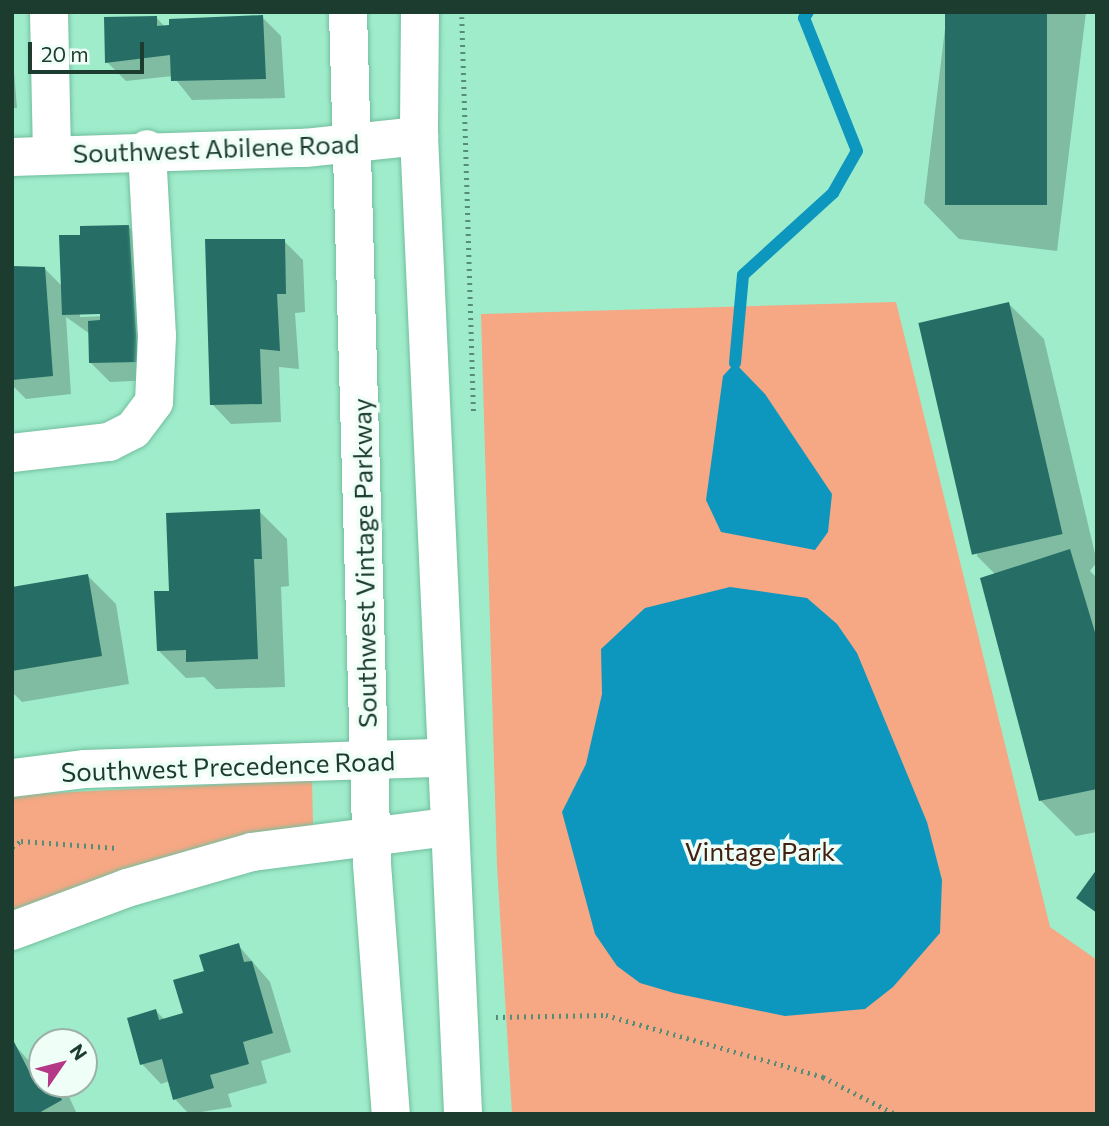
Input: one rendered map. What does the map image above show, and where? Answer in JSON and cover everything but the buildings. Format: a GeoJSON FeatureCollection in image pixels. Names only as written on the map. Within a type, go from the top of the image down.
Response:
{"type":"FeatureCollection","features":[{"type":"Feature","properties":{"kind":"street"},"geometry":{"type":"LineString","coordinates":[[49,12],[52,154]]}},
{"type":"Feature","properties":{"kind":"street","name":"Southwest Vintage Parkway"},"geometry":{"type":"LineString","coordinates":[[348,12],[349,144],[368,759],[391,1114]]}},
{"type":"Feature","properties":{"kind":"street"},"geometry":{"type":"LineString","coordinates":[[420,12],[419,136],[447,827],[463,1114]]}},
{"type":"Feature","properties":{"kind":"street","name":"Southwest Abilene Road"},"geometry":{"type":"LineString","coordinates":[[12,157],[147,149],[349,144],[419,136]]}},
{"type":"Feature","properties":{"kind":"street"},"geometry":{"type":"LineString","coordinates":[[12,453],[109,442],[149,412],[158,356],[147,149]]}},
{"type":"Feature","properties":{"kind":"street","name":"Southwest Precedence Road"},"geometry":{"type":"LineString","coordinates":[[12,778],[85,769],[444,758]]}},
{"type":"Feature","properties":{"kind":"street"},"geometry":{"type":"LineString","coordinates":[[12,931],[206,863],[372,834],[447,827]]}},
{"type":"Feature","properties":{"kind":"path"},"geometry":{"type":"LineString","coordinates":[[12,841],[131,848]]}},
{"type":"Feature","properties":{"kind":"path"},"geometry":{"type":"LineString","coordinates":[[12,847],[21,841]]}},
{"type":"Feature","properties":{"kind":"path"},"geometry":{"type":"LineString","coordinates":[[495,1018],[606,1015],[823,1077],[895,1114]]}},
{"type":"Feature","properties":{"kind":"green space","name":"Vintage Park"},"geometry":{"type":"Polygon","coordinates":[[[896,302],[1050,927],[1097,960],[1097,1114],[512,1114],[497,865],[481,314],[896,302]]]}},
{"type":"Feature","properties":{"kind":"green space"},"geometry":{"type":"Polygon","coordinates":[[[312,780],[313,825],[12,913],[12,795],[312,780]]]}},
{"type":"Feature","properties":{"kind":"water"},"geometry":{"type":"Polygon","coordinates":[[[735,363],[765,394],[832,494],[828,532],[815,550],[721,532],[706,500],[723,376],[735,363]]]}},
{"type":"Feature","properties":{"kind":"water"},"geometry":{"type":"Polygon","coordinates":[[[730,587],[807,598],[837,624],[857,653],[927,822],[942,880],[940,933],[893,987],[865,1009],[785,1016],[674,993],[640,983],[617,966],[595,934],[562,812],[586,764],[602,694],[601,649],[645,608],[730,587]]]}},
{"type":"Feature","properties":{"kind":"waterway"},"geometry":{"type":"LineString","coordinates":[[735,363],[743,275],[833,193],[857,151],[804,18],[808,12]]}}]}
